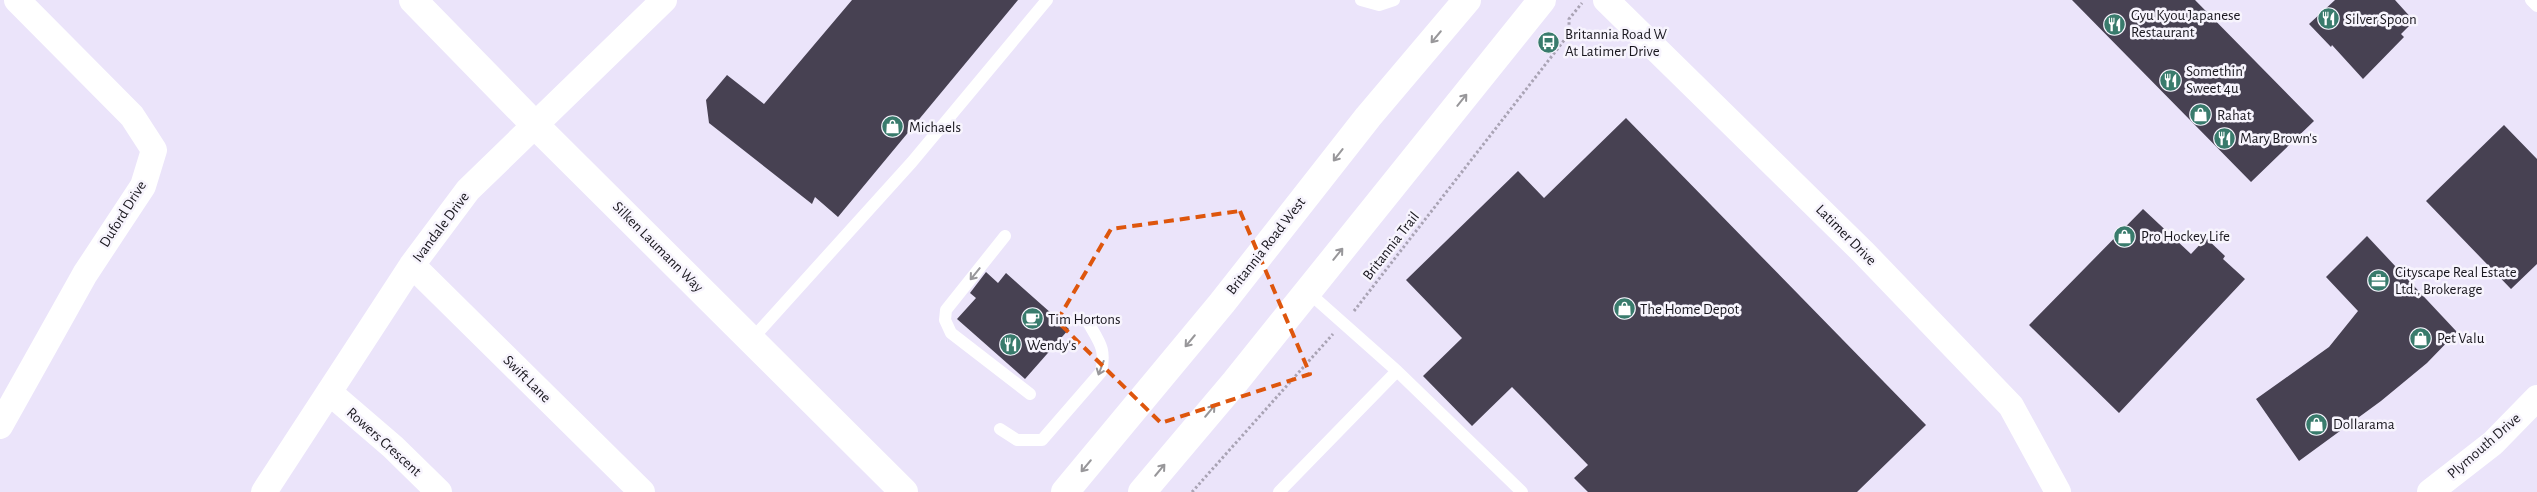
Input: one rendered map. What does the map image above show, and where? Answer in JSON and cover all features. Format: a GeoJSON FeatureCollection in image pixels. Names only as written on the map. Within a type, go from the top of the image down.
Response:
{"type":"FeatureCollection","features":[{"type":"Feature","properties":{"kind":"main road","name":"Silken Laumann Way"},"geometry":{"type":"LineString","coordinates":[[413,0],[536,126],[904,492]]}},
{"type":"Feature","properties":{"kind":"main road","name":"Britannia Road West"},"geometry":{"type":"LineString","coordinates":[[1064,492],[1222,303],[1368,117],[1467,0]]}},
{"type":"Feature","properties":{"kind":"main road"},"geometry":{"type":"LineString","coordinates":[[1142,492],[1235,382],[1542,0]]}},
{"type":"Feature","properties":{"kind":"street","name":"Duford Drive"},"geometry":{"type":"LineString","coordinates":[[0,426],[85,274],[143,186],[154,150],[132,116],[17,0]]}},
{"type":"Feature","properties":{"kind":"street","name":"Ivandale Drive"},"geometry":{"type":"LineString","coordinates":[[264,492],[412,266],[468,190],[664,0]]}},
{"type":"Feature","properties":{"kind":"street","name":"Latimer Drive"},"geometry":{"type":"LineString","coordinates":[[1606,0],[1864,252],[2012,406],[2058,492]]}},
{"type":"Feature","properties":{"kind":"street","name":"Swift Lane"},"geometry":{"type":"LineString","coordinates":[[412,266],[642,492]]}},
{"type":"Feature","properties":{"kind":"street","name":"Rowers Crescent"},"geometry":{"type":"LineString","coordinates":[[329,392],[393,447],[438,492]]}},
{"type":"Feature","properties":{"kind":"street","name":"Plymouth Drive"},"geometry":{"type":"LineString","coordinates":[[2430,492],[2493,443],[2537,398]]}},
{"type":"Feature","properties":{"kind":"lane"},"geometry":{"type":"LineString","coordinates":[[752,339],[912,162],[1047,0]]}},
{"type":"Feature","properties":{"kind":"lane"},"geometry":{"type":"LineString","coordinates":[[1361,0],[1379,5],[1394,0]]}},
{"type":"Feature","properties":{"kind":"lane"},"geometry":{"type":"LineString","coordinates":[[2531,0],[2537,6]]}},
{"type":"Feature","properties":{"kind":"lane"},"geometry":{"type":"LineString","coordinates":[[1005,236],[946,310],[945,320],[952,332],[1030,394]]}},
{"type":"Feature","properties":{"kind":"lane"},"geometry":{"type":"LineString","coordinates":[[1308,292],[1397,371],[1522,492]]}},
{"type":"Feature","properties":{"kind":"lane"},"geometry":{"type":"LineString","coordinates":[[1000,428],[1016,440],[1042,440],[1101,372],[1105,357],[1102,347],[1089,324]]}},
{"type":"Feature","properties":{"kind":"lane"},"geometry":{"type":"LineString","coordinates":[[1279,492],[1397,371]]}},
{"type":"Feature","properties":{"kind":"path","name":"Britannia Trail"},"geometry":{"type":"LineString","coordinates":[[1192,492],[1344,323],[1570,34],[1569,19],[1585,0]]}},
{"type":"Feature","properties":{"kind":"highlighted area"},"geometry":{"type":"Polygon","coordinates":[[[1240,211],[1310,374],[1161,423],[1057,321],[1111,229],[1240,211]]]}},
{"type":"Feature","properties":{"kind":"building"},"geometry":{"type":"Polygon","coordinates":[[[852,0],[1018,0],[838,217],[815,197],[812,204],[709,123],[706,100],[727,75],[764,104],[852,0]]]}},
{"type":"Feature","properties":{"kind":"building"},"geometry":{"type":"Polygon","coordinates":[[[2072,0],[2195,0],[2314,121],[2251,182],[2072,0]]]}},
{"type":"Feature","properties":{"kind":"building"},"geometry":{"type":"Polygon","coordinates":[[[2335,0],[2395,0],[2414,21],[2401,34],[2404,37],[2363,79],[2332,45],[2331,47],[2309,24],[2335,0]]]}},
{"type":"Feature","properties":{"kind":"building","name":"The Home Depot"},"geometry":{"type":"Polygon","coordinates":[[[1626,118],[1926,425],[1857,492],[1588,492],[1574,478],[1588,465],[1512,387],[1472,426],[1423,376],[1462,338],[1406,280],[1518,171],[1544,198],[1626,118]]]}},
{"type":"Feature","properties":{"kind":"building"},"geometry":{"type":"Polygon","coordinates":[[[2504,125],[2537,159],[2537,264],[2511,289],[2426,201],[2504,125]]]}},
{"type":"Feature","properties":{"kind":"building"},"geometry":{"type":"Polygon","coordinates":[[[2143,209],[2191,254],[2206,238],[2225,256],[2223,259],[2245,279],[2119,413],[2029,325],[2143,209]]]}},
{"type":"Feature","properties":{"kind":"building"},"geometry":{"type":"Polygon","coordinates":[[[2367,236],[2457,332],[2427,363],[2381,401],[2299,461],[2256,399],[2329,347],[2358,311],[2326,277],[2367,236]]]}},
{"type":"Feature","properties":{"kind":"building"},"geometry":{"type":"Polygon","coordinates":[[[986,272],[998,283],[1006,273],[1069,329],[1025,379],[957,319],[976,298],[970,293],[986,272]]]}},
{"type":"Feature","properties":{"kind":"place","name":"Silver Spoon"},"geometry":{"type":"Point","coordinates":[2329,19]}},
{"type":"Feature","properties":{"kind":"place","name":"Gyu Kyou Japanese Restaurant"},"geometry":{"type":"Point","coordinates":[2115,24]}},
{"type":"Feature","properties":{"kind":"place","name":"Britannia Road W At Latimer Drive"},"geometry":{"type":"Point","coordinates":[1549,43]}},
{"type":"Feature","properties":{"kind":"place","name":"Somethin' Sweet 4u"},"geometry":{"type":"Point","coordinates":[2170,80]}},
{"type":"Feature","properties":{"kind":"place","name":"Rahat"},"geometry":{"type":"Point","coordinates":[2201,115]}},
{"type":"Feature","properties":{"kind":"place","name":"Michaels"},"geometry":{"type":"Point","coordinates":[893,127]}},
{"type":"Feature","properties":{"kind":"place","name":"Mary Brown's"},"geometry":{"type":"Point","coordinates":[2224,138]}},
{"type":"Feature","properties":{"kind":"place","name":"Pro Hockey Life"},"geometry":{"type":"Point","coordinates":[2125,236]}},
{"type":"Feature","properties":{"kind":"place","name":"Cityscape Real Estate Ltd., Brokerage"},"geometry":{"type":"Point","coordinates":[2379,281]}},
{"type":"Feature","properties":{"kind":"place","name":"The Home Depot"},"geometry":{"type":"Point","coordinates":[1624,309]}},
{"type":"Feature","properties":{"kind":"place","name":"Tim Hortons"},"geometry":{"type":"Point","coordinates":[1032,319]}},
{"type":"Feature","properties":{"kind":"place","name":"Pet Valu"},"geometry":{"type":"Point","coordinates":[2421,338]}},
{"type":"Feature","properties":{"kind":"place","name":"Wendy's"},"geometry":{"type":"Point","coordinates":[1011,345]}},
{"type":"Feature","properties":{"kind":"place","name":"Dollarama"},"geometry":{"type":"Point","coordinates":[2317,424]}}]}
